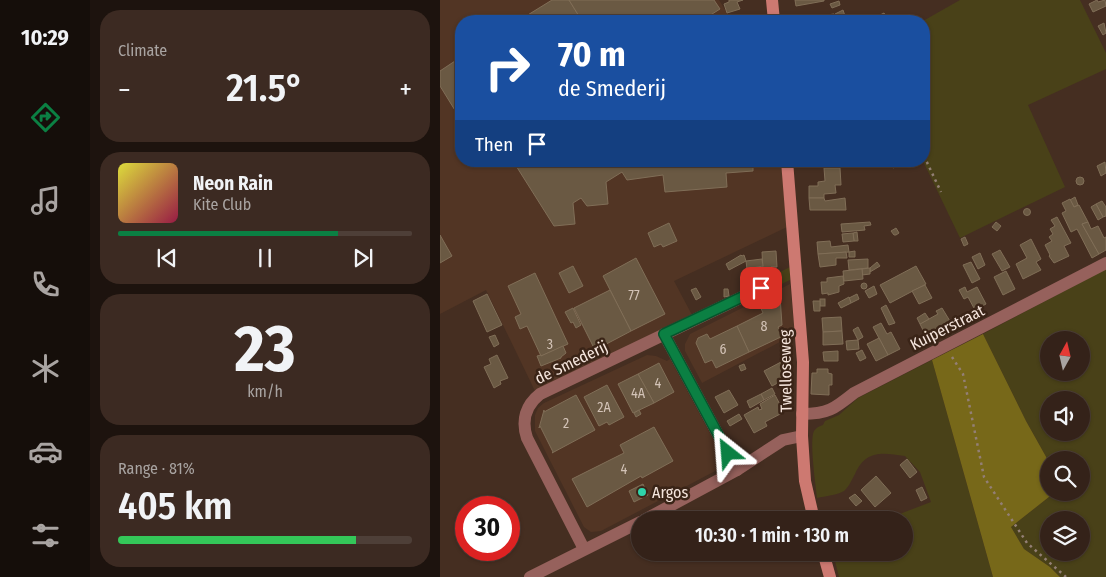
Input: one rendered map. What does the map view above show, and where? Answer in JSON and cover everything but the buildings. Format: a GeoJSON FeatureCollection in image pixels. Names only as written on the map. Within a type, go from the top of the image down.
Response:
{"type":"FeatureCollection","features":[{"type":"Feature","properties":{"kind":"main road"},"geometry":{"type":"LineString","coordinates":[[772,0],[773,15]]}},
{"type":"Feature","properties":{"kind":"main road","name":"Twelloseweg"},"geometry":{"type":"LineString","coordinates":[[788,167],[803,362],[802,436],[806,481],[812,511]]}},
{"type":"Feature","properties":{"kind":"main road"},"geometry":{"type":"LineString","coordinates":[[826,561],[830,577]]}},
{"type":"Feature","properties":{"kind":"street","name":"Kuiperstraat"},"geometry":{"type":"LineString","coordinates":[[802,414],[816,414],[835,408],[854,393],[1106,263]]}},
{"type":"Feature","properties":{"kind":"street","name":"de Smederij"},"geometry":{"type":"LineString","coordinates":[[584,549],[527,438],[524,423],[527,409],[540,394],[761,288]]}},
{"type":"Feature","properties":{"kind":"street"},"geometry":{"type":"LineString","coordinates":[[664,334],[737,470]]}},
{"type":"Feature","properties":{"kind":"street"},"geometry":{"type":"LineString","coordinates":[[661,511],[737,470],[783,440],[802,436]]}},
{"type":"Feature","properties":{"kind":"street"},"geometry":{"type":"LineString","coordinates":[[530,577],[631,526]]}},
{"type":"Feature","properties":{"kind":"path"},"geometry":{"type":"LineString","coordinates":[[929,167],[941,192]]}},
{"type":"Feature","properties":{"kind":"path"},"geometry":{"type":"LineString","coordinates":[[761,288],[765,294],[797,280]]}},
{"type":"Feature","properties":{"kind":"path"},"geometry":{"type":"LineString","coordinates":[[946,346],[963,374],[984,477],[1027,543],[1066,577]]}},
{"type":"Feature","properties":{"kind":"shaded area"},"geometry":{"type":"Polygon","coordinates":[[[440,0],[719,0],[728,15],[455,15],[455,167],[782,167],[787,227],[674,281],[692,315],[535,391],[486,290],[440,314],[440,0]]]}},
{"type":"Feature","properties":{"kind":"shaded area"},"geometry":{"type":"Polygon","coordinates":[[[960,0],[1080,0],[1106,53],[1106,69],[1028,105],[1065,187],[960,238],[926,167],[930,167],[930,17],[960,0]]]}},
{"type":"Feature","properties":{"kind":"shaded area"},"geometry":{"type":"Polygon","coordinates":[[[790,267],[790,280],[767,291],[762,281],[790,267]]]}},
{"type":"Feature","properties":{"kind":"shaded area"},"geometry":{"type":"Polygon","coordinates":[[[1106,269],[1106,577],[1060,577],[1041,561],[1090,561],[1090,511],[1040,511],[1040,560],[1024,549],[1011,527],[1044,501],[1090,501],[1090,451],[1043,451],[983,334],[1106,269]]]}},
{"type":"Feature","properties":{"kind":"shaded area"},"geometry":{"type":"Polygon","coordinates":[[[790,284],[795,334],[702,383],[685,351],[685,344],[690,334],[790,284]]]}},
{"type":"Feature","properties":{"kind":"shaded area"},"geometry":{"type":"Polygon","coordinates":[[[983,334],[1043,451],[1040,451],[1040,501],[1044,501],[1011,527],[1024,549],[1050,567],[1060,577],[993,577],[932,360],[983,334]]]}},
{"type":"Feature","properties":{"kind":"shaded area"},"geometry":{"type":"Polygon","coordinates":[[[647,355],[656,356],[667,361],[670,359],[723,458],[723,464],[719,469],[639,511],[631,511],[631,515],[601,531],[591,532],[584,527],[535,431],[535,415],[538,408],[544,403],[647,355]]]}},
{"type":"Feature","properties":{"kind":"shaded area"},"geometry":{"type":"Polygon","coordinates":[[[932,360],[993,577],[839,577],[835,561],[913,561],[913,511],[908,511],[931,502],[920,472],[905,456],[889,454],[876,454],[864,460],[844,491],[817,498],[812,453],[814,431],[823,425],[825,421],[839,415],[858,398],[932,360]]]}},
{"type":"Feature","properties":{"kind":"place","name":"Argos"},"geometry":{"type":"Point","coordinates":[642,492]}},
{"type":"Feature","properties":{"kind":"route"},"geometry":{"type":"LineString","coordinates":[[728,453],[664,334],[761,288]]}}]}
